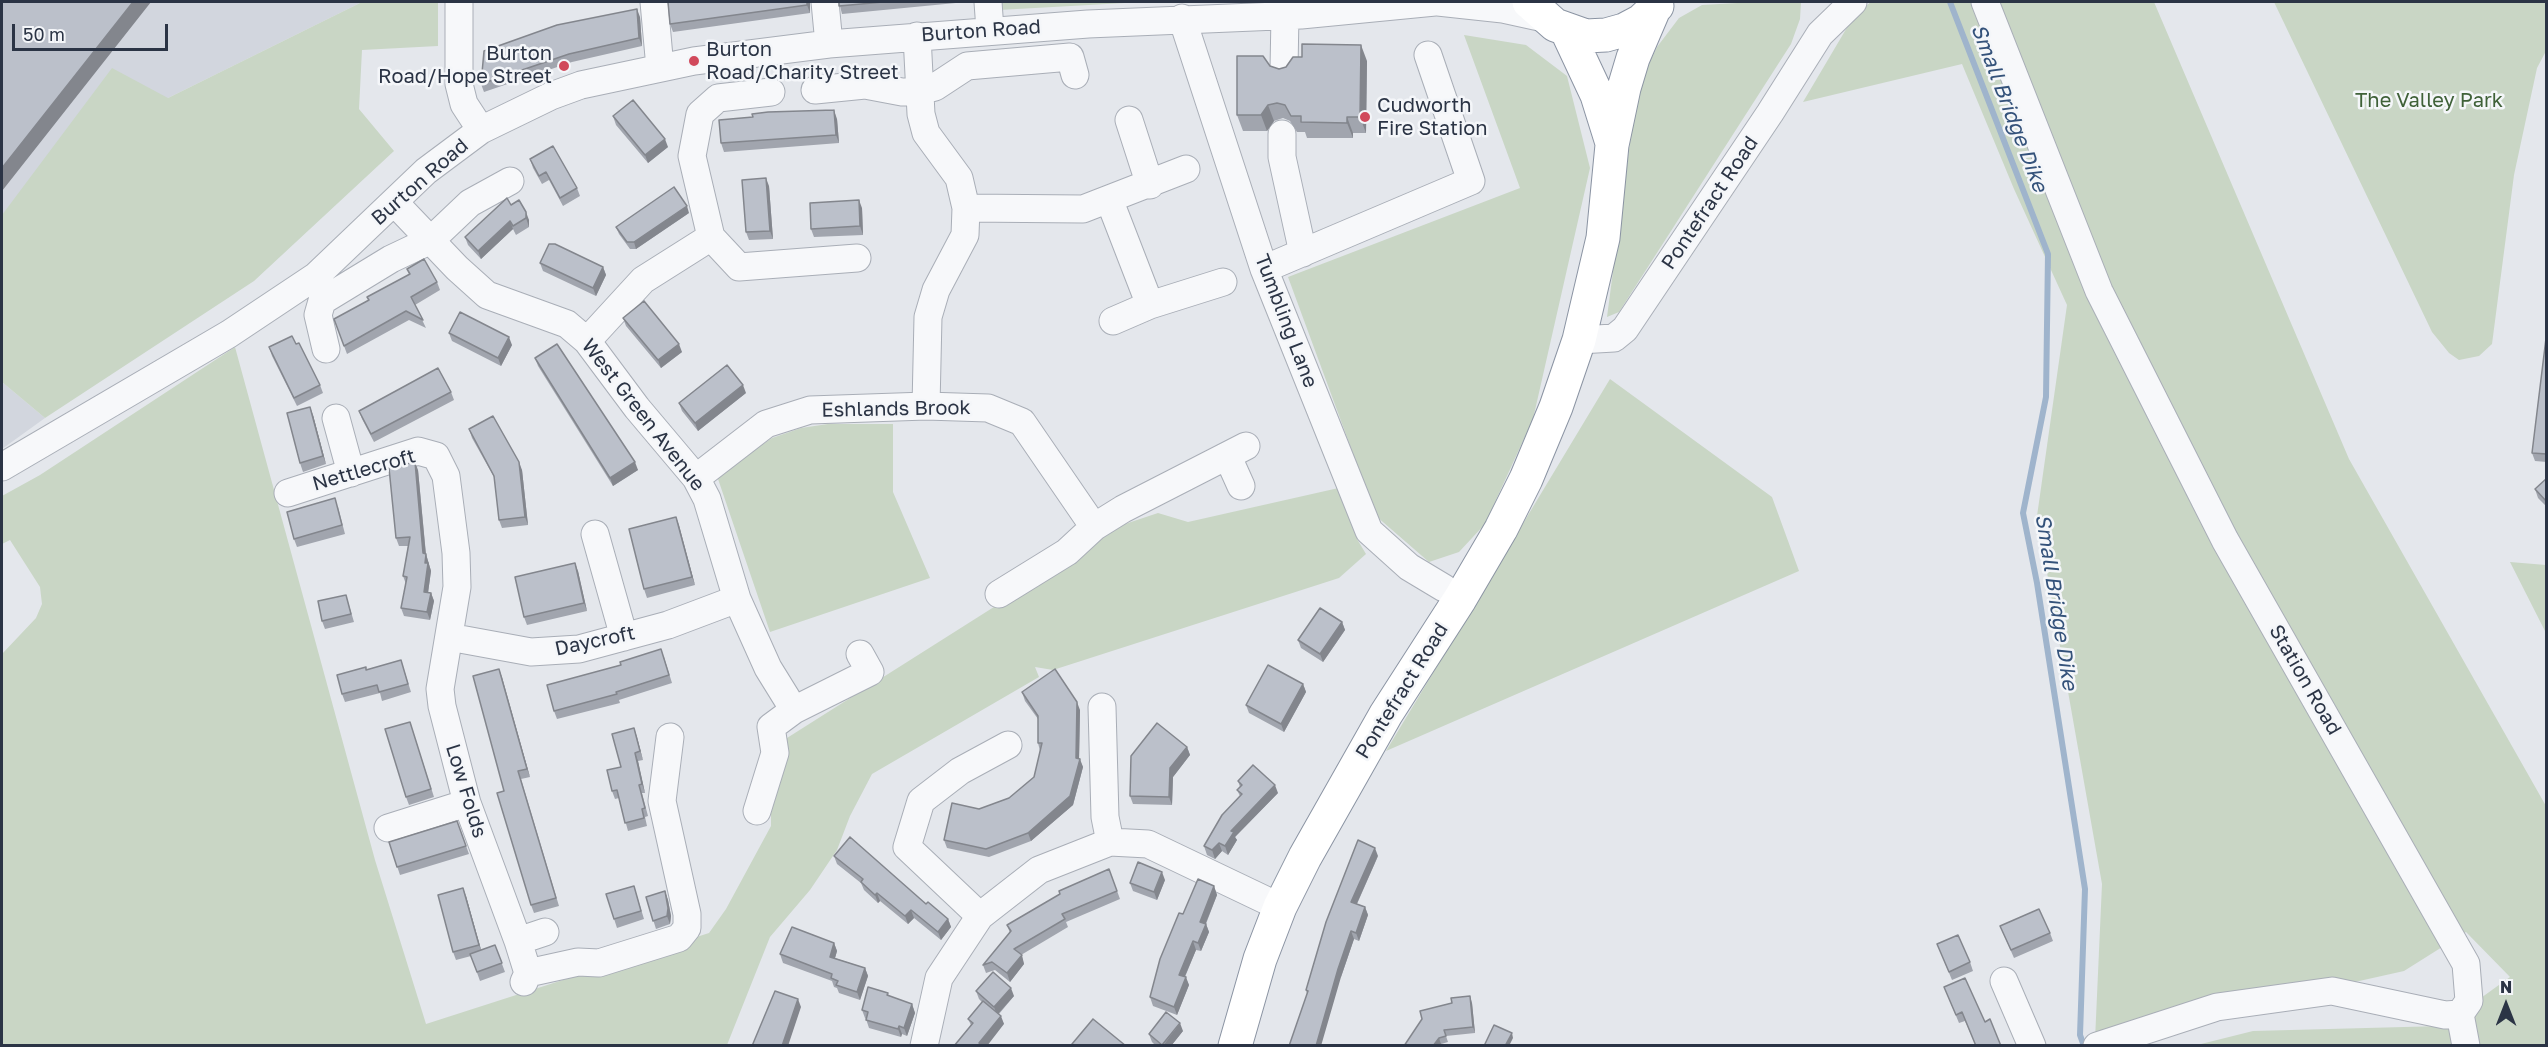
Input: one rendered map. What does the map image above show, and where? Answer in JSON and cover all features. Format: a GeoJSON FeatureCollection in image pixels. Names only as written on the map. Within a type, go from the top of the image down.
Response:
{"type":"FeatureCollection","features":[{"type":"Feature","properties":{"kind":"highway"},"geometry":{"type":"LineString","coordinates":[[1546,17],[1586,36],[1606,35],[1624,30],[1641,21],[1657,5]]}},
{"type":"Feature","properties":{"kind":"highway","name":"Pontefract Road"},"geometry":{"type":"LineString","coordinates":[[1235,1046],[1260,959],[1280,907],[1327,814],[1386,714],[1460,599],[1501,529],[1526,479],[1569,372],[1579,340],[1603,238],[1612,145],[1633,58],[1657,5]]}},
{"type":"Feature","properties":{"kind":"highway","name":"Pontefract Road"},"geometry":{"type":"LineString","coordinates":[[1546,17],[1597,95],[1612,145]]}},
{"type":"Feature","properties":{"kind":"street"},"geometry":{"type":"LineString","coordinates":[[459,2],[459,84],[464,104],[481,130]]}},
{"type":"Feature","properties":{"kind":"street"},"geometry":{"type":"LineString","coordinates":[[654,2],[660,68]]}},
{"type":"Feature","properties":{"kind":"street"},"geometry":{"type":"LineString","coordinates":[[825,2],[829,44]]}},
{"type":"Feature","properties":{"kind":"street"},"geometry":{"type":"LineString","coordinates":[[988,2],[990,30]]}},
{"type":"Feature","properties":{"kind":"street","name":"Burton Road"},"geometry":{"type":"LineString","coordinates":[[2,467],[229,334],[316,276],[446,154],[481,130],[551,96],[581,85],[660,68],[829,44],[990,30],[1182,18],[1285,15],[1436,2],[1503,9],[1546,17]]}},
{"type":"Feature","properties":{"kind":"street"},"geometry":{"type":"LineString","coordinates":[[1820,34],[1821,2]]}},
{"type":"Feature","properties":{"kind":"street","name":"Pontefract Road"},"geometry":{"type":"LineString","coordinates":[[1579,340],[1614,338],[1625,328],[1770,113],[1820,34],[1853,2]]}},
{"type":"Feature","properties":{"kind":"street","name":"Station Road"},"geometry":{"type":"LineString","coordinates":[[1985,2],[2099,291],[2225,540],[2466,964],[2469,1001],[2460,1014]]}},
{"type":"Feature","properties":{"kind":"street"},"geometry":{"type":"LineString","coordinates":[[1284,69],[1285,15]]}},
{"type":"Feature","properties":{"kind":"street","name":"Tumbling Lane"},"geometry":{"type":"LineString","coordinates":[[1182,18],[1264,269],[1369,531],[1409,567],[1444,588]]}},
{"type":"Feature","properties":{"kind":"street"},"geometry":{"type":"LineString","coordinates":[[918,36],[921,114],[926,133],[959,178],[966,208],[965,235],[936,290],[928,317],[926,406]]}},
{"type":"Feature","properties":{"kind":"street"},"geometry":{"type":"LineString","coordinates":[[1264,269],[1472,181],[1428,55]]}},
{"type":"Feature","properties":{"kind":"street"},"geometry":{"type":"LineString","coordinates":[[815,90],[866,85],[902,92],[920,91],[935,87],[967,66],[1070,57],[1075,75]]}},
{"type":"Feature","properties":{"kind":"street"},"geometry":{"type":"LineString","coordinates":[[771,92],[718,98],[700,114],[692,156],[711,237],[739,267],[856,258]]}},
{"type":"Feature","properties":{"kind":"street"},"geometry":{"type":"LineString","coordinates":[[1129,120],[1152,184]]}},
{"type":"Feature","properties":{"kind":"street"},"geometry":{"type":"LineString","coordinates":[[1282,145],[1303,253]]}},
{"type":"Feature","properties":{"kind":"street"},"geometry":{"type":"LineString","coordinates":[[966,208],[1062,211],[1083,209],[1186,169]]}},
{"type":"Feature","properties":{"kind":"street"},"geometry":{"type":"LineString","coordinates":[[326,349],[318,315],[322,301],[391,259],[431,240],[470,203],[510,181]]}},
{"type":"Feature","properties":{"kind":"street"},"geometry":{"type":"LineString","coordinates":[[1109,199],[1150,305]]}},
{"type":"Feature","properties":{"kind":"street","name":"West Green Avenue"},"geometry":{"type":"LineString","coordinates":[[394,202],[487,295],[567,324],[587,341],[637,408],[696,478],[707,499],[737,598],[768,668],[794,710]]}},
{"type":"Feature","properties":{"kind":"street"},"geometry":{"type":"LineString","coordinates":[[587,341],[643,280],[711,237]]}},
{"type":"Feature","properties":{"kind":"street"},"geometry":{"type":"LineString","coordinates":[[1113,321],[1150,305],[1223,282]]}},
{"type":"Feature","properties":{"kind":"street","name":"Eshlands Brook"},"geometry":{"type":"LineString","coordinates":[[696,478],[766,424],[810,410],[926,406],[988,408],[1022,422],[1094,527]]}},
{"type":"Feature","properties":{"kind":"street"},"geometry":{"type":"LineString","coordinates":[[336,418],[351,473]]}},
{"type":"Feature","properties":{"kind":"street","name":"Nettlecroft"},"geometry":{"type":"LineString","coordinates":[[288,493],[418,451],[436,456],[446,476],[456,554],[457,587],[449,637]]}},
{"type":"Feature","properties":{"kind":"street"},"geometry":{"type":"LineString","coordinates":[[999,594],[1067,552],[1094,527],[1124,509],[1237,451],[1241,486]]}},
{"type":"Feature","properties":{"kind":"street"},"geometry":{"type":"LineString","coordinates":[[595,534],[624,637]]}},
{"type":"Feature","properties":{"kind":"street","name":"Daycroft"},"geometry":{"type":"LineString","coordinates":[[449,637],[531,652],[579,649],[668,625],[737,598]]}},
{"type":"Feature","properties":{"kind":"street","name":"Low Folds"},"geometry":{"type":"LineString","coordinates":[[449,637],[440,690],[442,706],[467,803],[518,941],[526,978],[578,962],[599,963],[679,938],[687,928],[687,914],[662,801],[670,737]]}},
{"type":"Feature","properties":{"kind":"street"},"geometry":{"type":"LineString","coordinates":[[757,811],[775,753],[771,727],[794,710],[870,672],[860,654]]}},
{"type":"Feature","properties":{"kind":"street"},"geometry":{"type":"LineString","coordinates":[[1102,707],[1105,817],[1110,842]]}},
{"type":"Feature","properties":{"kind":"street"},"geometry":{"type":"LineString","coordinates":[[980,916],[907,847],[921,801],[960,771],[1008,745]]}},
{"type":"Feature","properties":{"kind":"street"},"geometry":{"type":"LineString","coordinates":[[388,828],[467,803]]}},
{"type":"Feature","properties":{"kind":"street"},"geometry":{"type":"LineString","coordinates":[[924,1046],[939,978],[980,916],[1039,870],[1110,842],[1148,844],[1280,907]]}},
{"type":"Feature","properties":{"kind":"street"},"geometry":{"type":"LineString","coordinates":[[518,941],[545,932]]}},
{"type":"Feature","properties":{"kind":"street"},"geometry":{"type":"LineString","coordinates":[[2004,981],[2029,1013],[2032,1046]]}},
{"type":"Feature","properties":{"kind":"street"},"geometry":{"type":"LineString","coordinates":[[2104,1044],[2217,1007],[2332,991],[2445,1015],[2460,1014],[2466,1046]]}},
{"type":"Feature","properties":{"kind":"shaded area"},"geometry":{"type":"Polygon","coordinates":[[[2,2],[362,2],[168,98],[2,215],[2,2]]]}},
{"type":"Feature","properties":{"kind":"shaded area"},"geometry":{"type":"Polygon","coordinates":[[[2,382],[45,418],[2,449],[2,382]]]}},
{"type":"Feature","properties":{"kind":"green space"},"geometry":{"type":"Polygon","coordinates":[[[362,2],[438,2],[438,46],[362,50],[359,109],[394,151],[254,281],[45,418],[2,382],[2,215],[112,68],[168,98],[362,2]]]}},
{"type":"Feature","properties":{"kind":"green space"},"geometry":{"type":"Polygon","coordinates":[[[998,2],[1143,2],[999,10],[998,2]]]}},
{"type":"Feature","properties":{"kind":"green space"},"geometry":{"type":"Polygon","coordinates":[[[1801,2],[1800,19],[1791,44],[1619,312],[1607,317],[1637,89],[1657,47],[1679,18],[1702,5],[1801,2]]]}},
{"type":"Feature","properties":{"kind":"green space"},"geometry":{"type":"Polygon","coordinates":[[[1871,2],[2154,2],[2349,459],[2546,806],[2546,1045],[2197,1045],[2253,1031],[2442,1026],[2510,977],[2466,932],[2404,971],[2095,1040],[2102,884],[2037,516],[2067,305],[2014,189],[1962,64],[1803,102],[1855,14],[1871,2]]]}},
{"type":"Feature","properties":{"kind":"green space","name":"The Valley Park"},"geometry":{"type":"Polygon","coordinates":[[[2274,2],[2546,2],[2546,51],[2537,68],[2514,175],[2492,344],[2479,356],[2459,360],[2449,353],[2432,332],[2274,2]]]}},
{"type":"Feature","properties":{"kind":"green space"},"geometry":{"type":"Polygon","coordinates":[[[1464,35],[1526,45],[1567,76],[1590,168],[1533,419],[1485,524],[1459,552],[1429,562],[1376,516],[1288,277],[1520,188],[1464,35]]]}},
{"type":"Feature","properties":{"kind":"green space"},"geometry":{"type":"Polygon","coordinates":[[[235,347],[375,860],[426,1024],[709,933],[726,909],[771,826],[771,806],[787,738],[1125,524],[1158,513],[1188,522],[1343,487],[1367,534],[1357,539],[1366,554],[1339,578],[1053,670],[1035,667],[1039,677],[872,774],[850,816],[837,850],[810,890],[770,937],[727,1045],[2,1045],[2,654],[36,618],[42,604],[40,587],[10,540],[2,544],[2,496],[40,475],[235,347]]]}},
{"type":"Feature","properties":{"kind":"green space"},"geometry":{"type":"Polygon","coordinates":[[[1610,379],[1772,497],[1799,571],[1386,751],[1610,379]]]}},
{"type":"Feature","properties":{"kind":"green space"},"geometry":{"type":"Polygon","coordinates":[[[828,424],[893,424],[893,492],[930,578],[770,632],[717,476],[772,438],[801,428],[828,424]]]}},
{"type":"Feature","properties":{"kind":"green space"},"geometry":{"type":"Polygon","coordinates":[[[2510,562],[2546,565],[2546,633],[2510,562]]]}},
{"type":"Feature","properties":{"kind":"building"},"geometry":{"type":"Polygon","coordinates":[[[2,2],[133,2],[2,168],[2,2]]]}},
{"type":"Feature","properties":{"kind":"building"},"geometry":{"type":"Polygon","coordinates":[[[668,2],[807,2],[807,5],[670,24],[668,2]]]}},
{"type":"Feature","properties":{"kind":"building"},"geometry":{"type":"Polygon","coordinates":[[[839,2],[883,2],[839,6],[839,2]]]}},
{"type":"Feature","properties":{"kind":"building"},"geometry":{"type":"Polygon","coordinates":[[[637,9],[639,38],[569,54],[481,84],[484,51],[557,25],[637,9]]]}},
{"type":"Feature","properties":{"kind":"building","name":"Cudworth Fire Station"},"geometry":{"type":"Polygon","coordinates":[[[1302,44],[1361,45],[1360,117],[1347,117],[1347,123],[1301,122],[1301,116],[1291,116],[1285,105],[1277,103],[1268,105],[1261,115],[1237,115],[1237,56],[1263,56],[1270,66],[1279,69],[1286,67],[1293,57],[1302,57],[1302,44]]]}},
{"type":"Feature","properties":{"kind":"building"},"geometry":{"type":"Polygon","coordinates":[[[633,100],[665,139],[645,155],[613,116],[633,100]]]}},
{"type":"Feature","properties":{"kind":"building"},"geometry":{"type":"Polygon","coordinates":[[[834,110],[836,135],[721,143],[719,120],[753,117],[752,114],[768,112],[834,110]]]}},
{"type":"Feature","properties":{"kind":"building"},"geometry":{"type":"Polygon","coordinates":[[[553,146],[577,188],[560,198],[546,172],[539,176],[530,159],[553,146]]]}},
{"type":"Feature","properties":{"kind":"building"},"geometry":{"type":"Polygon","coordinates":[[[766,178],[770,231],[746,232],[742,180],[766,178]]]}},
{"type":"Feature","properties":{"kind":"building"},"geometry":{"type":"Polygon","coordinates":[[[674,187],[687,206],[634,242],[627,242],[616,227],[674,187]]]}},
{"type":"Feature","properties":{"kind":"building"},"geometry":{"type":"Polygon","coordinates":[[[507,198],[511,205],[519,200],[526,212],[526,218],[513,226],[510,221],[478,251],[465,237],[507,198]]]}},
{"type":"Feature","properties":{"kind":"building"},"geometry":{"type":"Polygon","coordinates":[[[859,200],[860,226],[811,229],[810,203],[859,200]]]}},
{"type":"Feature","properties":{"kind":"building"},"geometry":{"type":"Polygon","coordinates":[[[549,244],[555,244],[603,267],[593,288],[540,263],[549,244]]]}},
{"type":"Feature","properties":{"kind":"building"},"geometry":{"type":"Polygon","coordinates":[[[424,259],[437,282],[411,297],[423,320],[406,311],[344,346],[334,319],[369,300],[367,297],[410,274],[407,269],[424,259]]]}},
{"type":"Feature","properties":{"kind":"building"},"geometry":{"type":"Polygon","coordinates":[[[644,301],[679,344],[658,360],[623,318],[644,301]]]}},
{"type":"Feature","properties":{"kind":"building"},"geometry":{"type":"Polygon","coordinates":[[[460,312],[509,337],[498,358],[449,333],[460,312]]]}},
{"type":"Feature","properties":{"kind":"building"},"geometry":{"type":"Polygon","coordinates":[[[2547,330],[2547,454],[2532,453],[2547,330]]]}},
{"type":"Feature","properties":{"kind":"building"},"geometry":{"type":"Polygon","coordinates":[[[292,336],[296,344],[299,343],[320,385],[294,398],[269,347],[292,336]]]}},
{"type":"Feature","properties":{"kind":"building"},"geometry":{"type":"Polygon","coordinates":[[[557,344],[635,462],[610,478],[535,358],[557,344]]]}},
{"type":"Feature","properties":{"kind":"building"},"geometry":{"type":"Polygon","coordinates":[[[727,365],[743,385],[695,423],[679,403],[727,365]]]}},
{"type":"Feature","properties":{"kind":"building"},"geometry":{"type":"Polygon","coordinates":[[[438,368],[451,392],[371,434],[359,411],[438,368]]]}},
{"type":"Feature","properties":{"kind":"building"},"geometry":{"type":"Polygon","coordinates":[[[310,407],[323,456],[300,463],[287,413],[310,407]]]}},
{"type":"Feature","properties":{"kind":"building"},"geometry":{"type":"Polygon","coordinates":[[[493,416],[519,462],[525,517],[499,520],[494,476],[469,429],[493,416]]]}},
{"type":"Feature","properties":{"kind":"building"},"geometry":{"type":"Polygon","coordinates":[[[415,462],[423,553],[426,554],[425,563],[428,563],[424,592],[431,593],[427,612],[401,608],[407,577],[403,576],[410,537],[396,538],[389,468],[415,462]]]}},
{"type":"Feature","properties":{"kind":"building"},"geometry":{"type":"Polygon","coordinates":[[[2547,478],[2547,502],[2535,489],[2547,478]]]}},
{"type":"Feature","properties":{"kind":"building"},"geometry":{"type":"Polygon","coordinates":[[[335,498],[342,525],[294,539],[287,512],[335,498]]]}},
{"type":"Feature","properties":{"kind":"building"},"geometry":{"type":"Polygon","coordinates":[[[676,517],[692,577],[644,589],[629,529],[676,517]]]}},
{"type":"Feature","properties":{"kind":"building"},"geometry":{"type":"Polygon","coordinates":[[[575,563],[584,603],[524,617],[515,577],[575,563]]]}},
{"type":"Feature","properties":{"kind":"building"},"geometry":{"type":"Polygon","coordinates":[[[346,595],[351,614],[322,621],[318,601],[346,595]]]}},
{"type":"Feature","properties":{"kind":"building"},"geometry":{"type":"Polygon","coordinates":[[[1320,608],[1342,622],[1320,654],[1298,640],[1320,608]]]}},
{"type":"Feature","properties":{"kind":"building"},"geometry":{"type":"Polygon","coordinates":[[[661,649],[669,675],[616,692],[617,694],[554,711],[547,685],[621,665],[620,662],[661,649]]]}},
{"type":"Feature","properties":{"kind":"building"},"geometry":{"type":"Polygon","coordinates":[[[401,660],[408,684],[379,692],[377,685],[342,694],[337,675],[401,660]]]}},
{"type":"Feature","properties":{"kind":"building"},"geometry":{"type":"Polygon","coordinates":[[[1268,665],[1303,684],[1281,724],[1246,705],[1268,665]]]}},
{"type":"Feature","properties":{"kind":"building"},"geometry":{"type":"Polygon","coordinates":[[[499,669],[527,769],[518,771],[556,898],[531,905],[497,793],[504,791],[473,676],[499,669]]]}},
{"type":"Feature","properties":{"kind":"building"},"geometry":{"type":"Polygon","coordinates":[[[1055,669],[1077,702],[1076,758],[1080,759],[1070,796],[1028,833],[986,849],[944,840],[952,803],[979,809],[1009,798],[1034,777],[1042,743],[1038,743],[1038,716],[1022,692],[1055,669]]]}},
{"type":"Feature","properties":{"kind":"building"},"geometry":{"type":"Polygon","coordinates":[[[410,722],[431,789],[406,797],[385,729],[410,722]]]}},
{"type":"Feature","properties":{"kind":"building"},"geometry":{"type":"Polygon","coordinates":[[[1157,723],[1187,747],[1170,768],[1169,797],[1130,796],[1131,756],[1157,723]]]}},
{"type":"Feature","properties":{"kind":"building"},"geometry":{"type":"Polygon","coordinates":[[[634,728],[640,751],[635,753],[642,784],[639,785],[645,808],[642,809],[644,818],[625,823],[617,790],[612,791],[607,770],[621,767],[612,734],[634,728]]]}},
{"type":"Feature","properties":{"kind":"building"},"geometry":{"type":"Polygon","coordinates":[[[1253,765],[1275,785],[1231,831],[1234,832],[1225,846],[1219,843],[1212,850],[1204,846],[1222,815],[1242,794],[1237,790],[1242,785],[1238,781],[1253,765]]]}},
{"type":"Feature","properties":{"kind":"building"},"geometry":{"type":"Polygon","coordinates":[[[457,821],[466,846],[397,867],[389,842],[457,821]]]}},
{"type":"Feature","properties":{"kind":"building"},"geometry":{"type":"Polygon","coordinates":[[[850,837],[926,904],[928,902],[948,919],[938,932],[911,910],[905,916],[877,893],[875,895],[861,882],[863,879],[834,856],[850,837]]]}},
{"type":"Feature","properties":{"kind":"building"},"geometry":{"type":"Polygon","coordinates":[[[1358,840],[1375,848],[1351,902],[1365,907],[1356,933],[1351,931],[1316,1046],[1289,1046],[1308,991],[1306,990],[1326,922],[1358,840]]]}},
{"type":"Feature","properties":{"kind":"building"},"geometry":{"type":"Polygon","coordinates":[[[1138,862],[1162,872],[1154,892],[1130,883],[1138,862]]]}},
{"type":"Feature","properties":{"kind":"building"},"geometry":{"type":"Polygon","coordinates":[[[1109,869],[1117,891],[1062,914],[1065,919],[1014,949],[1022,955],[1007,973],[992,962],[983,965],[1011,931],[1007,925],[1060,894],[1059,891],[1109,869]]]}},
{"type":"Feature","properties":{"kind":"building"},"geometry":{"type":"Polygon","coordinates":[[[1198,879],[1214,886],[1200,922],[1206,924],[1198,943],[1193,941],[1179,975],[1186,977],[1174,1007],[1150,997],[1160,959],[1179,913],[1183,914],[1198,879]]]}},
{"type":"Feature","properties":{"kind":"building"},"geometry":{"type":"Polygon","coordinates":[[[634,886],[641,911],[614,919],[606,894],[634,886]]]}},
{"type":"Feature","properties":{"kind":"building"},"geometry":{"type":"Polygon","coordinates":[[[463,888],[479,945],[453,952],[438,895],[463,888]]]}},
{"type":"Feature","properties":{"kind":"building"},"geometry":{"type":"Polygon","coordinates":[[[665,891],[667,916],[653,921],[646,897],[665,891]]]}},
{"type":"Feature","properties":{"kind":"building"},"geometry":{"type":"Polygon","coordinates":[[[2039,909],[2050,933],[2011,950],[2000,926],[2039,909]]]}},
{"type":"Feature","properties":{"kind":"building"},"geometry":{"type":"Polygon","coordinates":[[[792,927],[834,943],[830,957],[865,968],[857,992],[836,985],[838,981],[831,978],[832,974],[780,954],[792,927]]]}},
{"type":"Feature","properties":{"kind":"building"},"geometry":{"type":"Polygon","coordinates":[[[1958,935],[1970,962],[1949,972],[1937,944],[1958,935]]]}},
{"type":"Feature","properties":{"kind":"building"},"geometry":{"type":"Polygon","coordinates":[[[495,945],[502,963],[477,972],[470,954],[495,945]]]}},
{"type":"Feature","properties":{"kind":"building"},"geometry":{"type":"Polygon","coordinates":[[[993,972],[1011,988],[994,1007],[976,991],[993,972]]]}},
{"type":"Feature","properties":{"kind":"building"},"geometry":{"type":"Polygon","coordinates":[[[1965,978],[1985,1022],[1990,1019],[2001,1046],[1976,1046],[1962,1012],[1956,1015],[1944,987],[1965,978]]]}},
{"type":"Feature","properties":{"kind":"building"},"geometry":{"type":"Polygon","coordinates":[[[868,987],[912,1004],[904,1028],[899,1026],[898,1029],[866,1020],[868,1012],[862,1010],[868,987]]]}},
{"type":"Feature","properties":{"kind":"building"},"geometry":{"type":"Polygon","coordinates":[[[775,991],[798,999],[782,1046],[752,1046],[775,991]]]}},
{"type":"Feature","properties":{"kind":"building"},"geometry":{"type":"Polygon","coordinates":[[[1470,996],[1473,1027],[1444,1030],[1446,1036],[1439,1038],[1433,1046],[1404,1046],[1422,1019],[1420,1011],[1452,1003],[1451,998],[1470,996]]]}},
{"type":"Feature","properties":{"kind":"building"},"geometry":{"type":"Polygon","coordinates":[[[983,1001],[1001,1016],[979,1043],[982,1046],[954,1046],[973,1023],[968,1019],[983,1001]]]}},
{"type":"Feature","properties":{"kind":"building"},"geometry":{"type":"Polygon","coordinates":[[[1166,1012],[1180,1023],[1162,1045],[1149,1034],[1166,1012]]]}},
{"type":"Feature","properties":{"kind":"building"},"geometry":{"type":"Polygon","coordinates":[[[1093,1019],[1126,1046],[1074,1046],[1072,1044],[1093,1019]]]}},
{"type":"Feature","properties":{"kind":"building"},"geometry":{"type":"Polygon","coordinates":[[[1494,1025],[1512,1033],[1505,1046],[1484,1046],[1494,1025]]]}},
{"type":"Feature","properties":{"kind":"waterway","name":"Small Bridge Dike"},"geometry":{"type":"LineString","coordinates":[[1950,2],[2048,254],[2046,397],[2023,513],[2037,583],[2085,889],[2080,1035],[2084,1046]]}},
{"type":"Feature","properties":{"kind":"place","name":"Burton Road/Charity Street"},"geometry":{"type":"Point","coordinates":[694,61]}},
{"type":"Feature","properties":{"kind":"place","name":"Burton Road/Hope Street"},"geometry":{"type":"Point","coordinates":[564,66]}},
{"type":"Feature","properties":{"kind":"place","name":"Cudworth Fire Station"},"geometry":{"type":"Point","coordinates":[1365,117]}}]}
